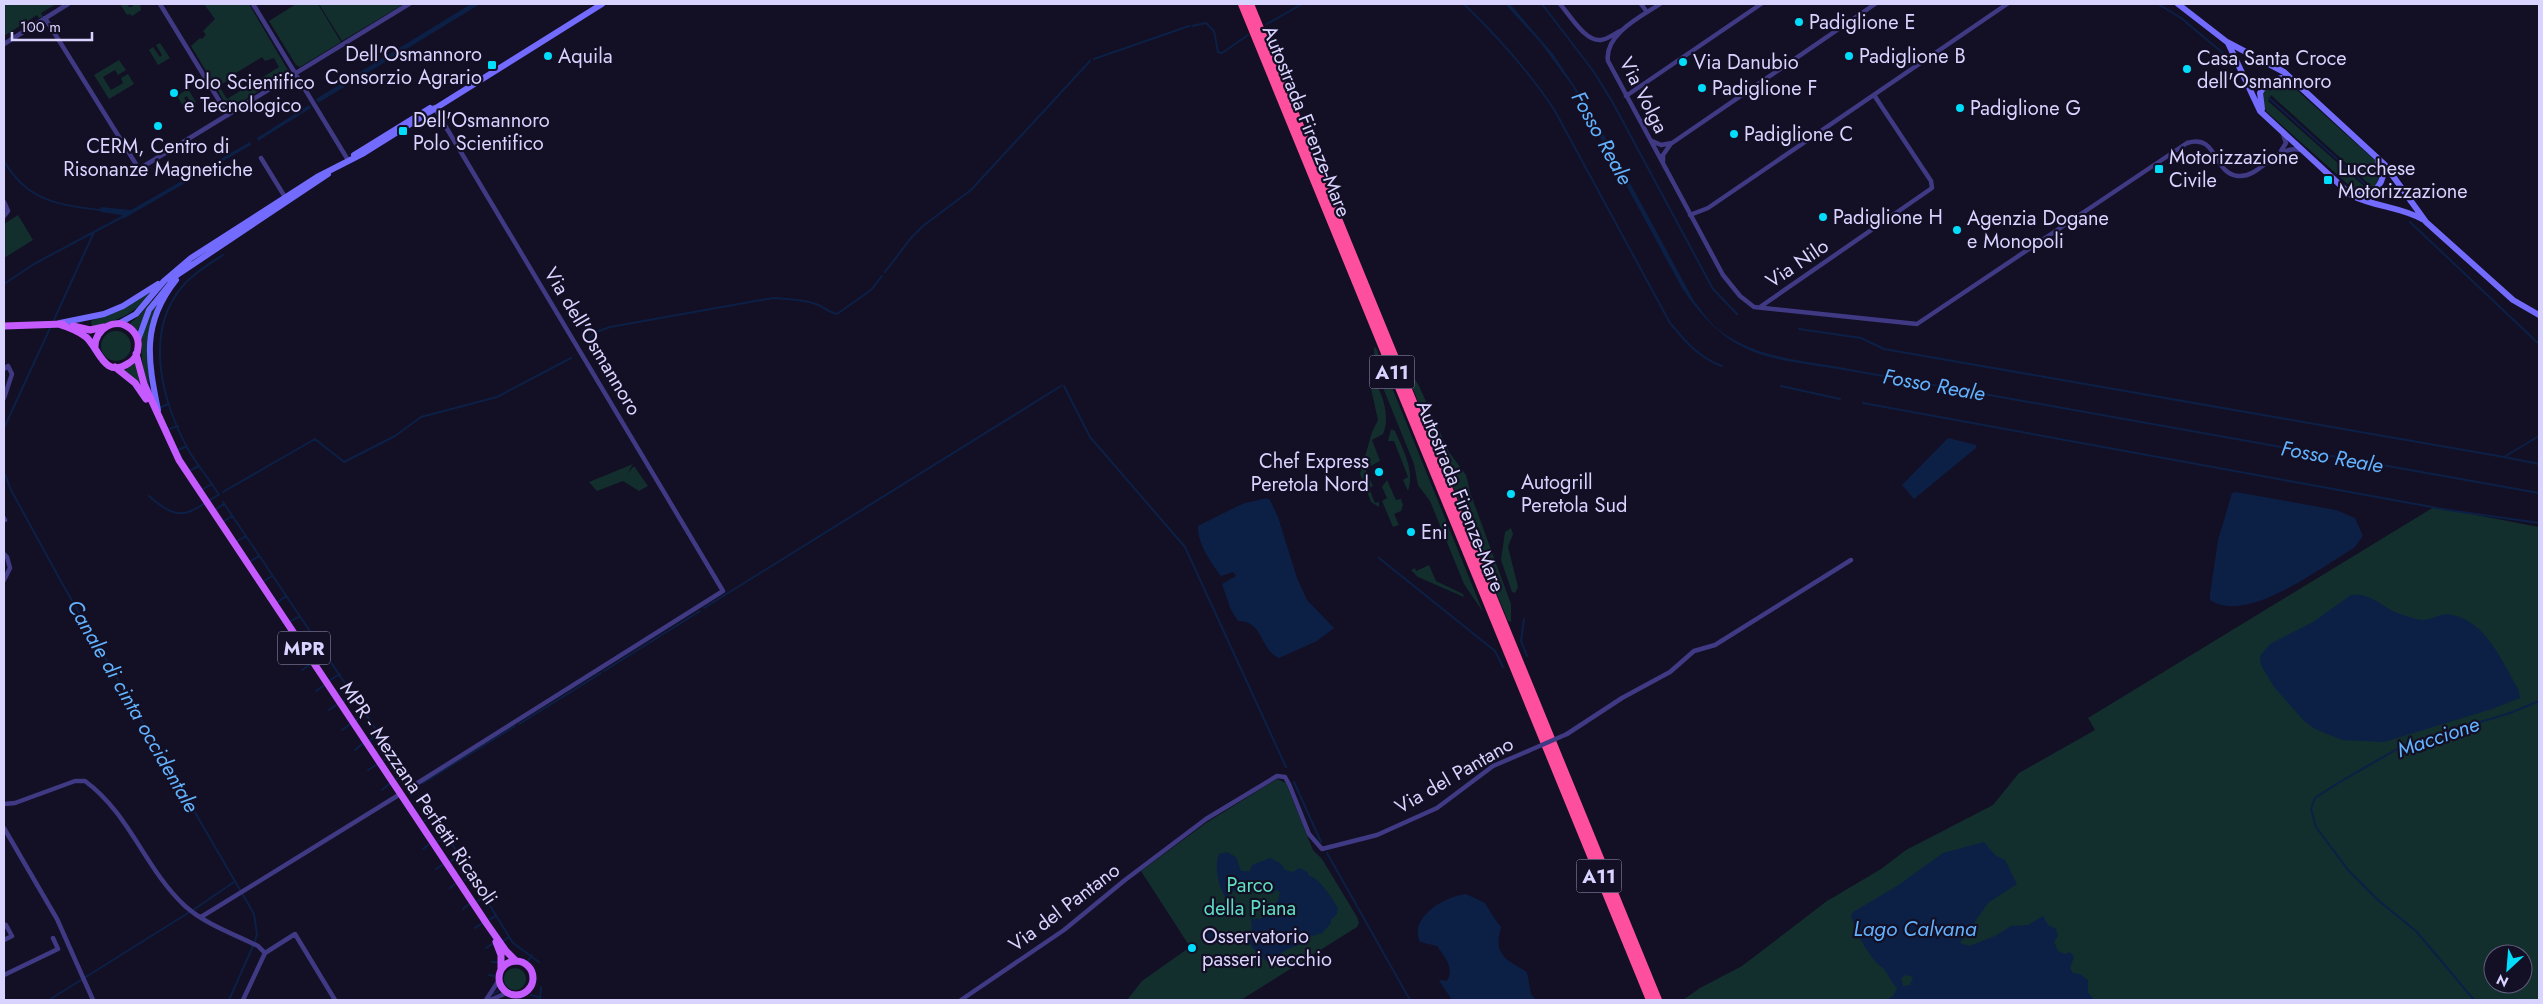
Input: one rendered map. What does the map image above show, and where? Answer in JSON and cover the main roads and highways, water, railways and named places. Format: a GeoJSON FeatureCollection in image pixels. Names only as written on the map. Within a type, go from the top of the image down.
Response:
{"type":"FeatureCollection","features":[{"type":"Feature","properties":{"kind":"highway","name":"Autostrada Firenze-Mare"},"geometry":{"type":"LineString","coordinates":[[1241,4],[1260,36],[1658,1000]]}},
{"type":"Feature","properties":{"kind":"highway"},"geometry":{"type":"LineString","coordinates":[[1252,4],[1260,36]]}},
{"type":"Feature","properties":{"kind":"highway","name":"Autostrada Firenze-Mare"},"geometry":{"type":"LineString","coordinates":[[1260,36],[1650,1000]]}},
{"type":"Feature","properties":{"kind":"main road"},"geometry":{"type":"LineString","coordinates":[[58,324],[90,330],[118,324],[139,311],[164,281],[190,258],[317,177],[348,160],[361,149],[436,106],[602,4]]}},
{"type":"Feature","properties":{"kind":"main road"},"geometry":{"type":"LineString","coordinates":[[2178,4],[2227,42],[2284,72],[2385,165],[2426,222],[2513,300],[2539,315]]}},
{"type":"Feature","properties":{"kind":"main road"},"geometry":{"type":"LineString","coordinates":[[2227,42],[2239,63],[2255,103],[2266,116],[2341,184],[2359,199],[2411,214],[2426,222]]}},
{"type":"Feature","properties":{"kind":"main road"},"geometry":{"type":"LineString","coordinates":[[2266,116],[2260,106],[2259,99],[2261,89],[2268,81],[2285,79],[2304,91]]}},
{"type":"Feature","properties":{"kind":"main road"},"geometry":{"type":"LineString","coordinates":[[2341,184],[2360,194],[2368,194],[2376,189],[2381,182],[2383,170],[2373,154]]}},
{"type":"Feature","properties":{"kind":"main road"},"geometry":{"type":"LineString","coordinates":[[58,324],[86,338],[95,348],[102,361],[115,367],[129,363],[136,354],[138,340],[146,316],[167,284],[182,270],[320,181],[332,170]]}},
{"type":"Feature","properties":{"kind":"main road","name":"MPR"},"geometry":{"type":"LineString","coordinates":[[161,424],[150,370],[149,346],[156,316],[170,288],[182,274],[206,256]]}},
{"type":"Feature","properties":{"kind":"main road"},"geometry":{"type":"LineString","coordinates":[[4,326],[58,324],[91,318],[108,312],[164,281]]}},
{"type":"Feature","properties":{"kind":"main road"},"geometry":{"type":"LineString","coordinates":[[118,324],[132,330],[138,340]]}},
{"type":"Feature","properties":{"kind":"main road"},"geometry":{"type":"LineString","coordinates":[[95,348],[98,335],[105,327]]}},
{"type":"Feature","properties":{"kind":"main road","name":"MPR - Mezzana Perfetti Ricasoli"},"geometry":{"type":"LineString","coordinates":[[136,354],[144,384],[157,416],[179,460],[494,934],[516,961]]}},
{"type":"Feature","properties":{"kind":"main road","name":"MPR - Mezzana Perfetti Ricasoli"},"geometry":{"type":"LineString","coordinates":[[115,367],[135,383],[157,416]]}},
{"type":"Feature","properties":{"kind":"main road","name":"MPR - Mezzana Perfetti Ricasoli"},"geometry":{"type":"LineString","coordinates":[[494,934],[501,955],[502,969]]}},
{"type":"Feature","properties":{"kind":"main road"},"geometry":{"type":"LineString","coordinates":[[529,989],[513,996],[499,980],[502,969],[508,963],[516,961],[525,964],[531,970],[533,979],[529,989],[529,1000]]}},
{"type":"Feature","properties":{"kind":"water"},"geometry":{"type":"Polygon","coordinates":[[[471,4],[480,4],[318,103],[316,99],[471,4]]]}},
{"type":"Feature","properties":{"kind":"water"},"geometry":{"type":"Polygon","coordinates":[[[1505,4],[1510,4],[1553,54],[1591,111],[1694,301],[1712,324],[1682,288],[1573,87],[1540,42],[1505,4]]]}},
{"type":"Feature","properties":{"kind":"water"},"geometry":{"type":"Polygon","coordinates":[[[309,105],[311,108],[258,141],[257,138],[309,105]]]}},
{"type":"Feature","properties":{"kind":"water"},"geometry":{"type":"Polygon","coordinates":[[[250,142],[251,145],[123,219],[121,215],[101,212],[100,207],[131,210],[250,142]]]}},
{"type":"Feature","properties":{"kind":"water"},"geometry":{"type":"Polygon","coordinates":[[[1712,324],[1734,340],[1750,348],[1785,358],[1855,370],[1855,372],[1777,359],[1756,353],[1737,344],[1712,324]]]}},
{"type":"Feature","properties":{"kind":"water"},"geometry":{"type":"Polygon","coordinates":[[[1948,438],[1976,445],[1976,448],[1914,499],[1902,485],[1948,438]]]}},
{"type":"Feature","properties":{"kind":"water"},"geometry":{"type":"Polygon","coordinates":[[[2236,492],[2336,510],[2355,518],[2363,536],[2354,548],[2283,590],[2263,600],[2243,605],[2225,606],[2210,600],[2210,595],[2218,540],[2232,493],[2236,492]]]}},
{"type":"Feature","properties":{"kind":"water"},"geometry":{"type":"Polygon","coordinates":[[[1266,498],[1270,500],[1278,517],[1297,578],[1307,600],[1334,628],[1317,641],[1279,658],[1268,648],[1253,626],[1246,622],[1238,621],[1231,610],[1222,584],[1236,576],[1233,572],[1221,576],[1205,552],[1198,532],[1198,526],[1242,504],[1266,498]]]}},
{"type":"Feature","properties":{"kind":"water"},"geometry":{"type":"Polygon","coordinates":[[[2351,595],[2371,598],[2394,611],[2419,620],[2448,614],[2464,619],[2475,626],[2493,645],[2519,691],[2520,698],[2492,709],[2384,742],[2342,740],[2315,729],[2304,721],[2274,687],[2261,665],[2260,656],[2270,644],[2313,622],[2351,595]]]}},
{"type":"Feature","properties":{"kind":"water","name":"Lago Calvana"},"geometry":{"type":"Polygon","coordinates":[[[1984,842],[1995,855],[2005,860],[2017,884],[1988,903],[1960,943],[1969,946],[1995,936],[2011,926],[2028,925],[2043,916],[2048,925],[2056,929],[2058,936],[2054,942],[2058,951],[2065,954],[2070,952],[2074,957],[2070,968],[2073,973],[2080,974],[2088,980],[2088,992],[2094,1000],[1886,1000],[1893,996],[1897,988],[1868,951],[1858,934],[1851,916],[1853,912],[1897,886],[1943,853],[1984,842]],[[1906,975],[1901,978],[1903,986],[1910,985],[1913,977],[1906,975]]]}},
{"type":"Feature","properties":{"kind":"water"},"geometry":{"type":"Polygon","coordinates":[[[1227,852],[1236,857],[1241,871],[1250,871],[1252,865],[1270,858],[1280,863],[1285,870],[1293,872],[1299,868],[1308,872],[1309,876],[1317,880],[1329,894],[1338,908],[1337,914],[1322,933],[1309,937],[1306,944],[1290,948],[1266,961],[1252,947],[1247,938],[1252,928],[1252,917],[1254,920],[1257,918],[1260,920],[1269,907],[1278,901],[1280,892],[1276,890],[1272,894],[1246,884],[1239,886],[1226,898],[1219,882],[1217,864],[1219,854],[1227,852]]]}},
{"type":"Feature","properties":{"kind":"water"},"geometry":{"type":"Polygon","coordinates":[[[1466,894],[1485,903],[1501,927],[1499,937],[1500,951],[1507,960],[1527,972],[1531,994],[1536,1000],[1452,1000],[1440,982],[1439,980],[1447,981],[1449,976],[1448,962],[1437,946],[1420,942],[1419,924],[1424,916],[1439,903],[1466,894]]]}},
{"type":"Feature","properties":{"kind":"water"},"geometry":{"type":"Polygon","coordinates":[[[1213,926],[1219,937],[1207,943],[1201,932],[1213,926]]]}},
{"type":"Feature","properties":{"kind":"waterway"},"geometry":{"type":"LineString","coordinates":[[1267,24],[1302,4]]}},
{"type":"Feature","properties":{"kind":"waterway"},"geometry":{"type":"LineString","coordinates":[[1464,4],[1489,29],[1535,82],[1555,111],[1670,323],[1700,354],[1722,366]]}},
{"type":"Feature","properties":{"kind":"waterway"},"geometry":{"type":"LineString","coordinates":[[1542,4],[1594,72],[1613,103],[1713,289],[1737,314]]}},
{"type":"Feature","properties":{"kind":"waterway"},"geometry":{"type":"LineString","coordinates":[[2158,4],[2181,18],[2230,59]]}},
{"type":"Feature","properties":{"kind":"waterway"},"geometry":{"type":"LineString","coordinates":[[1192,26],[1206,23],[1214,31],[1218,52],[1222,53],[1248,35]]}},
{"type":"Feature","properties":{"kind":"waterway"},"geometry":{"type":"LineString","coordinates":[[1094,59],[1189,26]]}},
{"type":"Feature","properties":{"kind":"waterway"},"geometry":{"type":"LineString","coordinates":[[885,272],[911,238],[923,226],[971,190],[1090,61]]}},
{"type":"Feature","properties":{"kind":"waterway"},"geometry":{"type":"LineString","coordinates":[[2269,98],[2366,185]]}},
{"type":"Feature","properties":{"kind":"waterway"},"geometry":{"type":"LineString","coordinates":[[4,161],[13,174],[33,193],[57,203],[101,210]]}},
{"type":"Feature","properties":{"kind":"waterway","name":"Canale di cinta occidentale"},"geometry":{"type":"LineString","coordinates":[[53,322],[94,232],[124,216]]}},
{"type":"Feature","properties":{"kind":"waterway"},"geometry":{"type":"LineString","coordinates":[[2410,222],[2539,344]]}},
{"type":"Feature","properties":{"kind":"waterway"},"geometry":{"type":"LineString","coordinates":[[4,284],[34,264],[92,233]]}},
{"type":"Feature","properties":{"kind":"waterway"},"geometry":{"type":"LineString","coordinates":[[219,495],[189,451],[171,412],[161,369],[160,348],[163,327],[169,307],[181,288],[195,274],[223,255]]}},
{"type":"Feature","properties":{"kind":"waterway"},"geometry":{"type":"LineString","coordinates":[[588,339],[596,332],[610,327],[773,298],[811,302],[837,314],[871,290],[882,276]]}},
{"type":"Feature","properties":{"kind":"waterway","name":"Canale di cinta occidentale"},"geometry":{"type":"LineString","coordinates":[[4,428],[51,326]]}},
{"type":"Feature","properties":{"kind":"waterway"},"geometry":{"type":"LineString","coordinates":[[1799,329],[1861,338],[1884,349],[2504,457]]}},
{"type":"Feature","properties":{"kind":"waterway"},"geometry":{"type":"LineString","coordinates":[[223,492],[315,439],[344,462],[395,436],[421,417],[497,397],[571,358]]}},
{"type":"Feature","properties":{"kind":"waterway","name":"Fosso Reale"},"geometry":{"type":"LineString","coordinates":[[1855,371],[2539,493]]}},
{"type":"Feature","properties":{"kind":"waterway"},"geometry":{"type":"LineString","coordinates":[[704,608],[1061,386]]}},
{"type":"Feature","properties":{"kind":"waterway"},"geometry":{"type":"LineString","coordinates":[[1064,386],[1090,437],[1185,547],[1286,767]]}},
{"type":"Feature","properties":{"kind":"waterway"},"geometry":{"type":"LineString","coordinates":[[1781,386],[1840,399]]}},
{"type":"Feature","properties":{"kind":"waterway"},"geometry":{"type":"LineString","coordinates":[[1863,403],[2448,510],[2539,523]]}},
{"type":"Feature","properties":{"kind":"waterway"},"geometry":{"type":"LineString","coordinates":[[161,407],[169,404]]}},
{"type":"Feature","properties":{"kind":"waterway"},"geometry":{"type":"LineString","coordinates":[[169,429],[178,426]]}},
{"type":"Feature","properties":{"kind":"waterway"},"geometry":{"type":"LineString","coordinates":[[2539,436],[2504,457],[2539,464]]}},
{"type":"Feature","properties":{"kind":"waterway"},"geometry":{"type":"LineString","coordinates":[[178,450],[187,446]]}},
{"type":"Feature","properties":{"kind":"waterway"},"geometry":{"type":"LineString","coordinates":[[191,470],[199,466]]}},
{"type":"Feature","properties":{"kind":"waterway","name":"Canale di cinta occidentale"},"geometry":{"type":"LineString","coordinates":[[4,472],[11,490],[63,585],[254,914],[257,934],[255,941]]}},
{"type":"Feature","properties":{"kind":"waterway"},"geometry":{"type":"LineString","coordinates":[[203,489],[212,484]]}},
{"type":"Feature","properties":{"kind":"waterway"},"geometry":{"type":"LineString","coordinates":[[149,496],[169,510],[184,513],[199,507],[218,495]]}},
{"type":"Feature","properties":{"kind":"waterway"},"geometry":{"type":"LineString","coordinates":[[223,502],[408,777]]}},
{"type":"Feature","properties":{"kind":"waterway"},"geometry":{"type":"LineString","coordinates":[[216,509],[224,504]]}},
{"type":"Feature","properties":{"kind":"waterway"},"geometry":{"type":"LineString","coordinates":[[224,521],[232,516]]}},
{"type":"Feature","properties":{"kind":"waterway"},"geometry":{"type":"LineString","coordinates":[[237,541],[246,536]]}},
{"type":"Feature","properties":{"kind":"waterway"},"geometry":{"type":"LineString","coordinates":[[251,561],[259,556]]}},
{"type":"Feature","properties":{"kind":"waterway"},"geometry":{"type":"LineString","coordinates":[[1379,558],[1495,651],[1503,667]]}},
{"type":"Feature","properties":{"kind":"waterway"},"geometry":{"type":"LineString","coordinates":[[264,581],[272,576]]}},
{"type":"Feature","properties":{"kind":"waterway"},"geometry":{"type":"LineString","coordinates":[[278,602],[286,596]]}},
{"type":"Feature","properties":{"kind":"waterway"},"geometry":{"type":"LineString","coordinates":[[604,671],[700,611]]}},
{"type":"Feature","properties":{"kind":"waterway"},"geometry":{"type":"LineString","coordinates":[[291,621],[300,616]]}},
{"type":"Feature","properties":{"kind":"waterway"},"geometry":{"type":"LineString","coordinates":[[1524,619],[1521,641],[1527,656]]}},
{"type":"Feature","properties":{"kind":"waterway"},"geometry":{"type":"LineString","coordinates":[[304,641],[312,635]]}},
{"type":"Feature","properties":{"kind":"waterway"},"geometry":{"type":"LineString","coordinates":[[318,660],[326,655]]}},
{"type":"Feature","properties":{"kind":"waterway"},"geometry":{"type":"LineString","coordinates":[[302,670],[309,665]]}},
{"type":"Feature","properties":{"kind":"waterway"},"geometry":{"type":"LineString","coordinates":[[519,724],[601,673]]}},
{"type":"Feature","properties":{"kind":"waterway"},"geometry":{"type":"LineString","coordinates":[[330,680],[340,674]]}},
{"type":"Feature","properties":{"kind":"waterway"},"geometry":{"type":"LineString","coordinates":[[316,691],[323,686]]}},
{"type":"Feature","properties":{"kind":"waterway"},"geometry":{"type":"LineString","coordinates":[[344,701],[354,694]]}},
{"type":"Feature","properties":{"kind":"waterway","name":"Maccione"},"geometry":{"type":"LineString","coordinates":[[2474,1000],[2416,931],[2379,901],[2348,870],[2316,827],[2311,809],[2315,798],[2404,745],[2510,713],[2539,701]]}},
{"type":"Feature","properties":{"kind":"waterway"},"geometry":{"type":"LineString","coordinates":[[329,710],[336,705]]}},
{"type":"Feature","properties":{"kind":"waterway"},"geometry":{"type":"LineString","coordinates":[[357,720],[367,714]]}},
{"type":"Feature","properties":{"kind":"waterway"},"geometry":{"type":"LineString","coordinates":[[342,730],[349,725]]}},
{"type":"Feature","properties":{"kind":"waterway"},"geometry":{"type":"LineString","coordinates":[[423,783],[515,726]]}},
{"type":"Feature","properties":{"kind":"waterway"},"geometry":{"type":"LineString","coordinates":[[370,740],[381,734]]}},
{"type":"Feature","properties":{"kind":"waterway"},"geometry":{"type":"LineString","coordinates":[[355,750],[362,744]]}},
{"type":"Feature","properties":{"kind":"waterway"},"geometry":{"type":"LineString","coordinates":[[384,760],[394,754]]}},
{"type":"Feature","properties":{"kind":"waterway"},"geometry":{"type":"LineString","coordinates":[[368,770],[376,765]]}},
{"type":"Feature","properties":{"kind":"waterway"},"geometry":{"type":"LineString","coordinates":[[397,779],[406,774]]}},
{"type":"Feature","properties":{"kind":"waterway"},"geometry":{"type":"LineString","coordinates":[[1294,782],[1321,842]]}},
{"type":"Feature","properties":{"kind":"waterway"},"geometry":{"type":"LineString","coordinates":[[382,790],[389,784]]}},
{"type":"Feature","properties":{"kind":"waterway"},"geometry":{"type":"LineString","coordinates":[[423,797],[513,943],[539,962]]}},
{"type":"Feature","properties":{"kind":"waterway"},"geometry":{"type":"LineString","coordinates":[[425,821],[434,816]]}},
{"type":"Feature","properties":{"kind":"waterway"},"geometry":{"type":"LineString","coordinates":[[438,841],[447,836]]}},
{"type":"Feature","properties":{"kind":"waterway"},"geometry":{"type":"LineString","coordinates":[[423,849],[428,845]]}},
{"type":"Feature","properties":{"kind":"waterway"},"geometry":{"type":"LineString","coordinates":[[1327,853],[1410,1000]]}},
{"type":"Feature","properties":{"kind":"waterway"},"geometry":{"type":"LineString","coordinates":[[451,861],[460,855]]}},
{"type":"Feature","properties":{"kind":"waterway"},"geometry":{"type":"LineString","coordinates":[[436,869],[442,865]]}},
{"type":"Feature","properties":{"kind":"waterway"},"geometry":{"type":"LineString","coordinates":[[465,880],[472,875]]}},
{"type":"Feature","properties":{"kind":"waterway"},"geometry":{"type":"LineString","coordinates":[[193,910],[234,882]]}},
{"type":"Feature","properties":{"kind":"waterway"},"geometry":{"type":"LineString","coordinates":[[450,888],[455,884]]}},
{"type":"Feature","properties":{"kind":"waterway"},"geometry":{"type":"LineString","coordinates":[[478,901],[484,897]]}},
{"type":"Feature","properties":{"kind":"waterway"},"geometry":{"type":"LineString","coordinates":[[463,909],[469,904]]}},
{"type":"Feature","properties":{"kind":"waterway"},"geometry":{"type":"LineString","coordinates":[[49,1000],[188,913]]}},
{"type":"Feature","properties":{"kind":"waterway"},"geometry":{"type":"LineString","coordinates":[[490,919],[496,916]]}},
{"type":"Feature","properties":{"kind":"waterway"},"geometry":{"type":"LineString","coordinates":[[475,928],[481,924]]}},
{"type":"Feature","properties":{"kind":"waterway"},"geometry":{"type":"LineString","coordinates":[[503,941],[509,937]]}},
{"type":"Feature","properties":{"kind":"waterway"},"geometry":{"type":"LineString","coordinates":[[486,948],[492,944]]}},
{"type":"Feature","properties":{"kind":"waterway","name":"Canale di cinta occidentale"},"geometry":{"type":"LineString","coordinates":[[229,1000],[253,946]]}},
{"type":"Feature","properties":{"kind":"waterway"},"geometry":{"type":"LineString","coordinates":[[528,961],[532,955]]}},
{"type":"Feature","properties":{"kind":"waterway"},"geometry":{"type":"LineString","coordinates":[[492,962],[498,962]]}},
{"type":"Feature","properties":{"kind":"waterway"},"geometry":{"type":"LineString","coordinates":[[489,975],[494,976]]}},
{"type":"Feature","properties":{"kind":"waterway"},"geometry":{"type":"LineString","coordinates":[[540,1000],[541,987]]}},
{"type":"Feature","properties":{"kind":"waterway"},"geometry":{"type":"LineString","coordinates":[[494,994],[498,991]]}},
{"type":"Feature","properties":{"kind":"waterway"},"geometry":{"type":"LineString","coordinates":[[531,995],[538,997]]}},
{"type":"Feature","properties":{"kind":"place","name":"Padiglione E"},"geometry":{"type":"Point","coordinates":[1799,22]}},
{"type":"Feature","properties":{"kind":"place","name":"Aquila"},"geometry":{"type":"Point","coordinates":[548,56]}},
{"type":"Feature","properties":{"kind":"place","name":"Padiglione B"},"geometry":{"type":"Point","coordinates":[1849,56]}},
{"type":"Feature","properties":{"kind":"place","name":"Via Danubio"},"geometry":{"type":"Point","coordinates":[1683,62]}},
{"type":"Feature","properties":{"kind":"place","name":"Dell'Osmannoro Consorzio Agrario"},"geometry":{"type":"Point","coordinates":[492,65]}},
{"type":"Feature","properties":{"kind":"place","name":"Casa Santa Croce dell'Osmannoro"},"geometry":{"type":"Point","coordinates":[2187,69]}},
{"type":"Feature","properties":{"kind":"place","name":"Padiglione F"},"geometry":{"type":"Point","coordinates":[1702,88]}},
{"type":"Feature","properties":{"kind":"place","name":"Polo Scientifico e Tecnologico"},"geometry":{"type":"Point","coordinates":[174,93]}},
{"type":"Feature","properties":{"kind":"place","name":"Padiglione G"},"geometry":{"type":"Point","coordinates":[1960,108]}},
{"type":"Feature","properties":{"kind":"place","name":"CERM, Centro di Risonanze Magnetiche"},"geometry":{"type":"Point","coordinates":[158,126]}},
{"type":"Feature","properties":{"kind":"place","name":"Dell'Osmannoro Polo Scientifico"},"geometry":{"type":"Point","coordinates":[403,131]}},
{"type":"Feature","properties":{"kind":"place","name":"Padiglione C"},"geometry":{"type":"Point","coordinates":[1734,134]}},
{"type":"Feature","properties":{"kind":"place","name":"Motorizzazione Civile"},"geometry":{"type":"Point","coordinates":[2159,169]}},
{"type":"Feature","properties":{"kind":"place","name":"Lucchese Motorizzazione"},"geometry":{"type":"Point","coordinates":[2328,180]}},
{"type":"Feature","properties":{"kind":"place","name":"Padiglione H"},"geometry":{"type":"Point","coordinates":[1823,217]}},
{"type":"Feature","properties":{"kind":"place","name":"Agenzia Dogane e Monopoli"},"geometry":{"type":"Point","coordinates":[1957,230]}},
{"type":"Feature","properties":{"kind":"place","name":"Chef Express Peretola Nord"},"geometry":{"type":"Point","coordinates":[1379,472]}},
{"type":"Feature","properties":{"kind":"place","name":"Autogrill Peretola Sud"},"geometry":{"type":"Point","coordinates":[1511,494]}},
{"type":"Feature","properties":{"kind":"place","name":"Eni"},"geometry":{"type":"Point","coordinates":[1411,532]}},
{"type":"Feature","properties":{"kind":"place","name":"Osservatorio passeri vecchio"},"geometry":{"type":"Point","coordinates":[1192,948]}},
{"type":"Feature","properties":{"kind":"park label","name":"Parco della Piana"},"geometry":{"type":"Point","coordinates":[1250,896]}}]}
